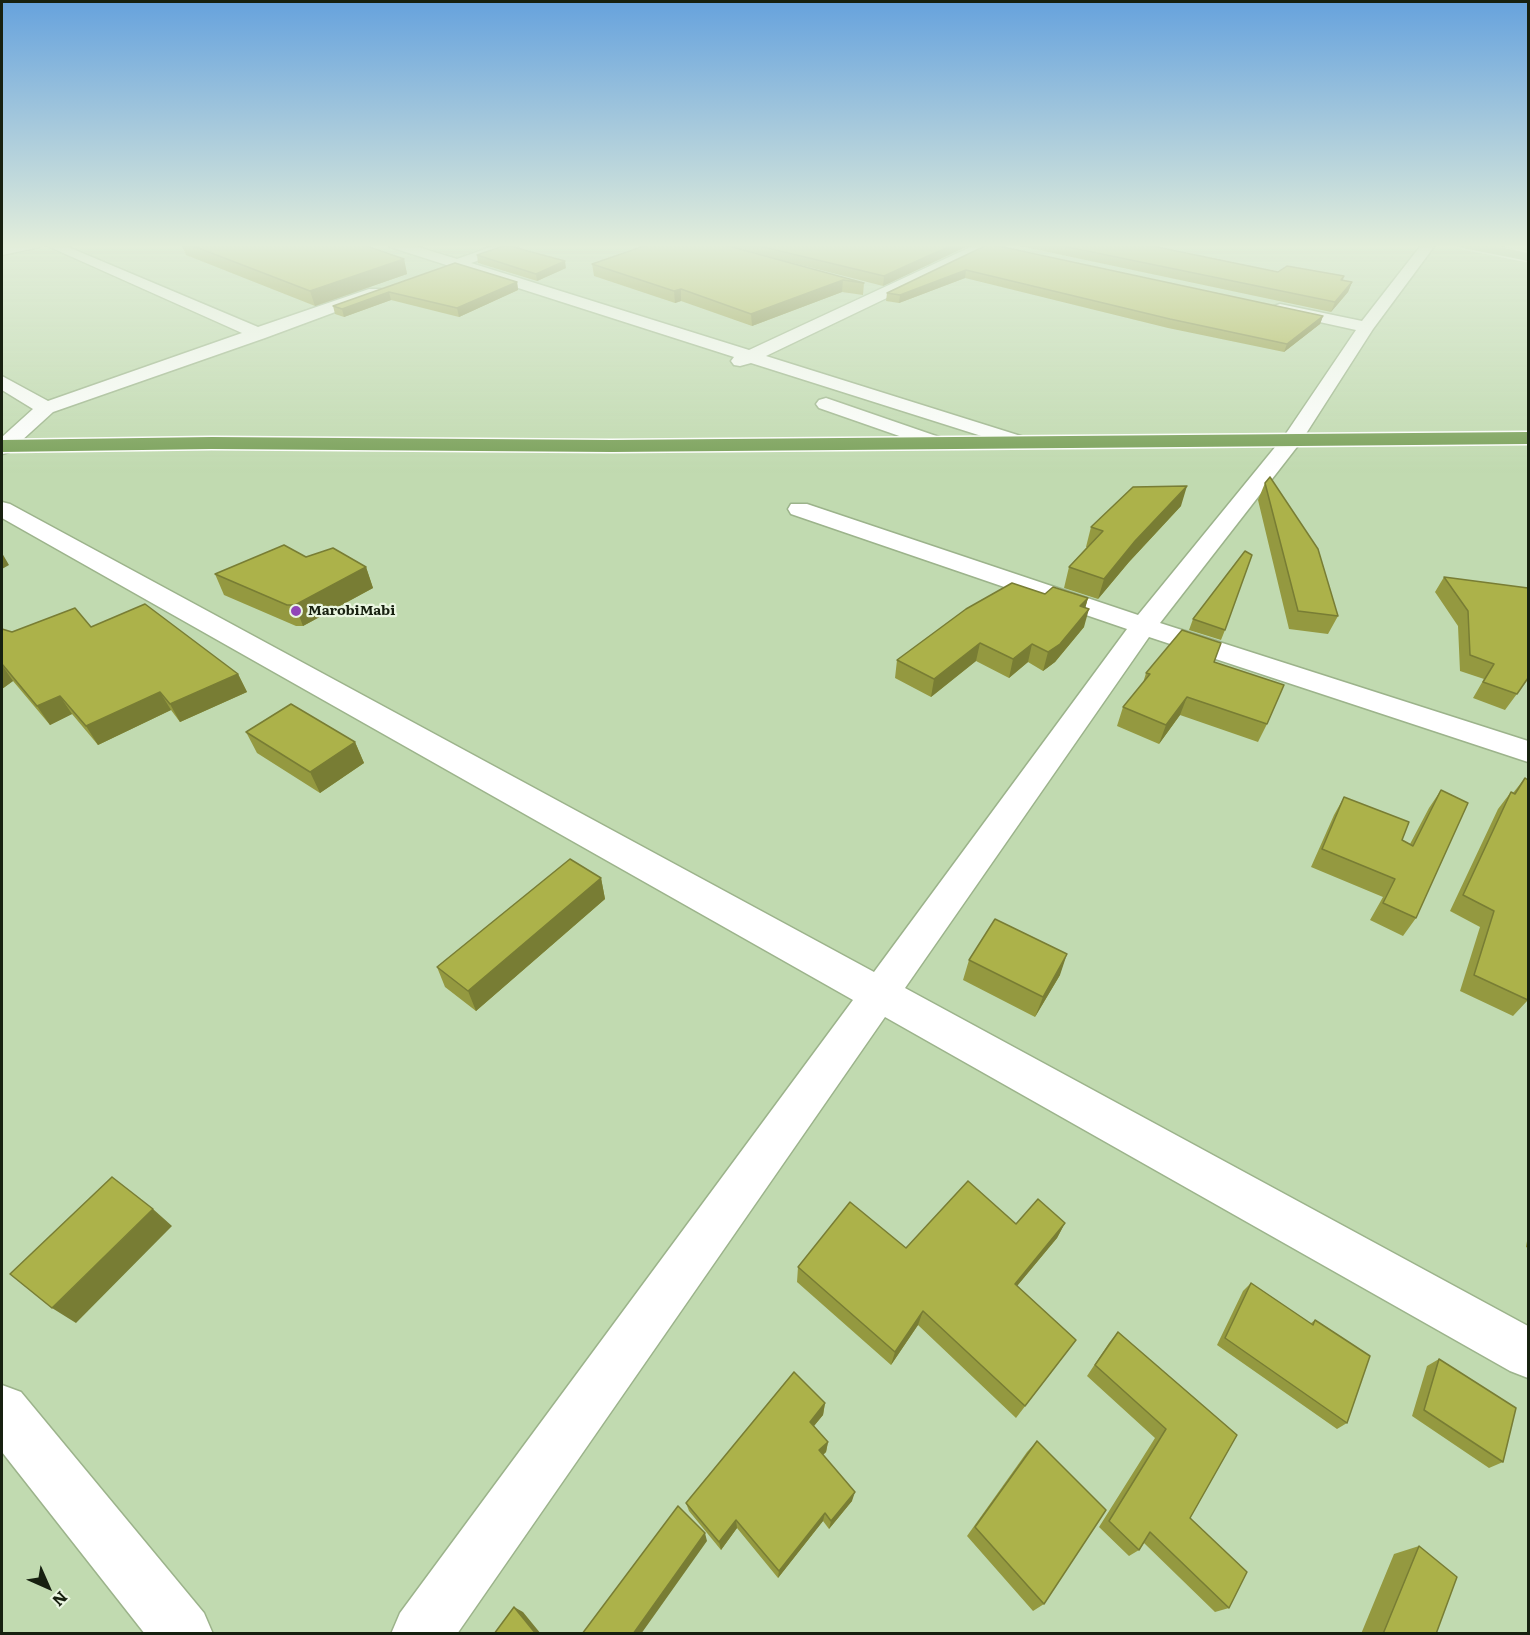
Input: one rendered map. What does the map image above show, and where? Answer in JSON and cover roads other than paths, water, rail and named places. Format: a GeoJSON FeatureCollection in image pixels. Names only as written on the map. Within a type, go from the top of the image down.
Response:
{"type":"FeatureCollection","features":[{"type":"Feature","properties":{"kind":"highway"},"geometry":{"type":"LineString","coordinates":[[2,447],[212,443],[612,446],[1528,438]]}},
{"type":"Feature","properties":{"kind":"street"},"geometry":{"type":"LineString","coordinates":[[227,320],[259,334]]}},
{"type":"Feature","properties":{"kind":"street"},"geometry":{"type":"LineString","coordinates":[[2,447],[46,408],[297,320]]}},
{"type":"Feature","properties":{"kind":"street"},"geometry":{"type":"LineString","coordinates":[[635,320],[1017,441]]}},
{"type":"Feature","properties":{"kind":"street"},"geometry":{"type":"LineString","coordinates":[[743,377],[722,369],[827,320]]}},
{"type":"Feature","properties":{"kind":"street"},"geometry":{"type":"LineString","coordinates":[[1334,320],[1366,327]]}},
{"type":"Feature","properties":{"kind":"street"},"geometry":{"type":"LineString","coordinates":[[422,1634],[1143,626],[1293,439],[1371,320]]}},
{"type":"Feature","properties":{"kind":"street"},"geometry":{"type":"LineString","coordinates":[[2,382],[46,408]]}},
{"type":"Feature","properties":{"kind":"street"},"geometry":{"type":"LineString","coordinates":[[808,398],[935,442]]}},
{"type":"Feature","properties":{"kind":"street"},"geometry":{"type":"LineString","coordinates":[[2,509],[1528,1353]]}},
{"type":"Feature","properties":{"kind":"street"},"geometry":{"type":"LineString","coordinates":[[799,509],[1143,626],[1528,752]]}},
{"type":"Feature","properties":{"kind":"street"},"geometry":{"type":"LineString","coordinates":[[2,1411],[183,1634]]}},
{"type":"Feature","properties":{"kind":"place","name":"MarobiMabi"},"geometry":{"type":"Point","coordinates":[296,611]}}]}
